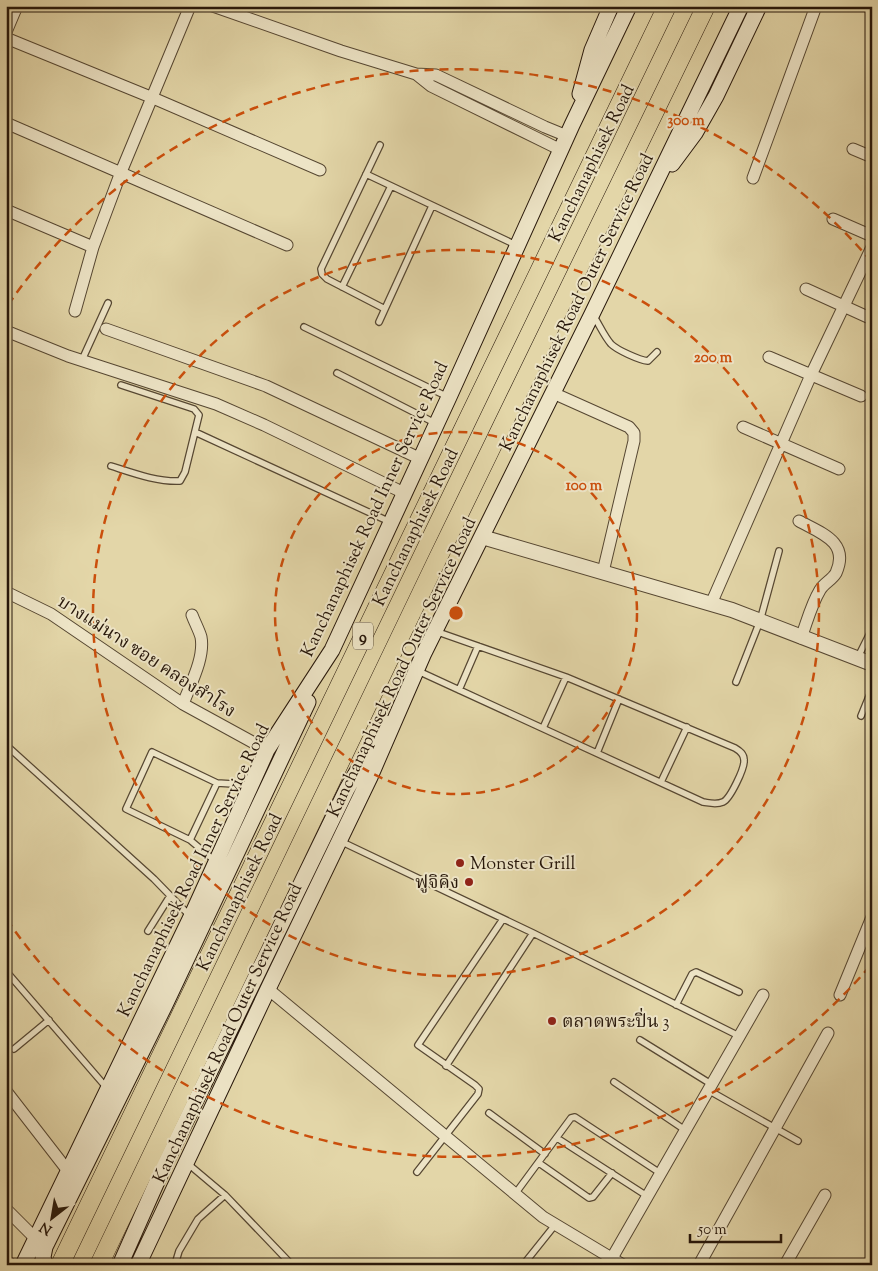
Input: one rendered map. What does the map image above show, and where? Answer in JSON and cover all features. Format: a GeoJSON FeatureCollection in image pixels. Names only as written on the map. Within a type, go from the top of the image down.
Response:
{"type":"FeatureCollection","features":[{"type":"Feature","properties":{"kind":"highway","name":"Kanchanaphisek Road"},"geometry":{"type":"LineString","coordinates":[[60,1265],[667,6]]}},
{"type":"Feature","properties":{"kind":"highway","name":"Kanchanaphisek Road"},"geometry":{"type":"LineString","coordinates":[[99,1265],[436,562],[706,6]]}},
{"type":"Feature","properties":{"kind":"main road"},"geometry":{"type":"LineString","coordinates":[[567,137],[592,50],[612,6]]}},
{"type":"Feature","properties":{"kind":"main road","name":"Kanchanaphisek Road Inner Service Road"},"geometry":{"type":"LineString","coordinates":[[23,1265],[191,917],[268,750],[332,650],[629,6]]}},
{"type":"Feature","properties":{"kind":"main road","name":"Kanchanaphisek Road Outer Service Road"},"geometry":{"type":"LineString","coordinates":[[138,1265],[340,841],[423,655],[592,314],[741,6]]}},
{"type":"Feature","properties":{"kind":"main road"},"geometry":{"type":"LineString","coordinates":[[649,195],[695,133],[716,96],[759,6]]}},
{"type":"Feature","properties":{"kind":"main road"},"geometry":{"type":"LineString","coordinates":[[45,1265],[43,1257],[45,1246],[165,1005],[332,650]]}},
{"type":"Feature","properties":{"kind":"main road"},"geometry":{"type":"LineString","coordinates":[[120,1265],[163,1168],[347,789],[423,655]]}},
{"type":"Feature","properties":{"kind":"street"},"geometry":{"type":"LineString","coordinates":[[6,32],[17,6]]}},
{"type":"Feature","properties":{"kind":"street"},"geometry":{"type":"LineString","coordinates":[[74,311],[93,247],[121,172],[190,6]]}},
{"type":"Feature","properties":{"kind":"street"},"geometry":{"type":"LineString","coordinates":[[213,6],[341,51],[416,74],[431,86],[567,137]]}},
{"type":"Feature","properties":{"kind":"street"},"geometry":{"type":"LineString","coordinates":[[753,178],[816,6]]}},
{"type":"Feature","properties":{"kind":"street"},"geometry":{"type":"LineString","coordinates":[[6,38],[153,98],[320,170]]}},
{"type":"Feature","properties":{"kind":"street"},"geometry":{"type":"LineString","coordinates":[[6,124],[287,244]]}},
{"type":"Feature","properties":{"kind":"street"},"geometry":{"type":"LineString","coordinates":[[853,149],[872,157]]}},
{"type":"Feature","properties":{"kind":"street"},"geometry":{"type":"LineString","coordinates":[[6,210],[93,247]]}},
{"type":"Feature","properties":{"kind":"street"},"geometry":{"type":"LineString","coordinates":[[833,219],[872,236]]}},
{"type":"Feature","properties":{"kind":"street"},"geometry":{"type":"LineString","coordinates":[[710,604],[811,375],[872,247]]}},
{"type":"Feature","properties":{"kind":"street"},"geometry":{"type":"LineString","coordinates":[[806,289],[872,319]]}},
{"type":"Feature","properties":{"kind":"street"},"geometry":{"type":"LineString","coordinates":[[106,329],[259,384],[421,459]]}},
{"type":"Feature","properties":{"kind":"street"},"geometry":{"type":"LineString","coordinates":[[6,331],[82,360],[216,404],[273,429],[404,493]]}},
{"type":"Feature","properties":{"kind":"street"},"geometry":{"type":"LineString","coordinates":[[769,357],[861,396]]}},
{"type":"Feature","properties":{"kind":"street"},"geometry":{"type":"LineString","coordinates":[[553,393],[629,427],[634,433],[634,440],[603,572]]}},
{"type":"Feature","properties":{"kind":"street"},"geometry":{"type":"LineString","coordinates":[[743,427],[838,469]]}},
{"type":"Feature","properties":{"kind":"street"},"geometry":{"type":"LineString","coordinates":[[799,521],[830,538],[839,549],[840,560],[833,578],[821,589],[816,597],[801,638]]}},
{"type":"Feature","properties":{"kind":"street"},"geometry":{"type":"LineString","coordinates":[[482,537],[710,604],[872,664]]}},
{"type":"Feature","properties":{"kind":"street","name":"บางแม่นาง ซอย คลองสำโรง"},"geometry":{"type":"LineString","coordinates":[[6,592],[63,622],[130,670],[183,704],[268,750]]}},
{"type":"Feature","properties":{"kind":"street"},"geometry":{"type":"LineString","coordinates":[[183,704],[201,652],[201,636],[192,616]]}},
{"type":"Feature","properties":{"kind":"street"},"geometry":{"type":"LineString","coordinates":[[840,995],[872,917]]}},
{"type":"Feature","properties":{"kind":"street"},"geometry":{"type":"LineString","coordinates":[[268,989],[515,1194],[555,1225],[623,1265]]}},
{"type":"Feature","properties":{"kind":"street"},"geometry":{"type":"LineString","coordinates":[[612,1258],[738,1036],[764,995]]}},
{"type":"Feature","properties":{"kind":"street"},"geometry":{"type":"LineString","coordinates":[[699,1265],[828,1032]]}},
{"type":"Feature","properties":{"kind":"street"},"geometry":{"type":"LineString","coordinates":[[6,1092],[68,1171]]}},
{"type":"Feature","properties":{"kind":"street"},"geometry":{"type":"LineString","coordinates":[[785,1265],[825,1195]]}},
{"type":"Feature","properties":{"kind":"street"},"geometry":{"type":"LineString","coordinates":[[6,1209],[35,1238]]}},
{"type":"Feature","properties":{"kind":"street"},"geometry":{"type":"LineString","coordinates":[[6,1260],[11,1265]]}},
{"type":"Feature","properties":{"kind":"lane"},"geometry":{"type":"LineString","coordinates":[[380,145],[321,269],[322,274],[327,279],[385,309]]}},
{"type":"Feature","properties":{"kind":"lane"},"geometry":{"type":"LineString","coordinates":[[366,174],[518,246]]}},
{"type":"Feature","properties":{"kind":"lane"},"geometry":{"type":"LineString","coordinates":[[342,287],[391,186]]}},
{"type":"Feature","properties":{"kind":"lane"},"geometry":{"type":"LineString","coordinates":[[379,322],[432,206]]}},
{"type":"Feature","properties":{"kind":"lane"},"geometry":{"type":"LineString","coordinates":[[82,360],[108,303]]}},
{"type":"Feature","properties":{"kind":"lane"},"geometry":{"type":"LineString","coordinates":[[592,314],[615,348],[648,361],[657,352]]}},
{"type":"Feature","properties":{"kind":"lane"},"geometry":{"type":"LineString","coordinates":[[304,327],[449,397]]}},
{"type":"Feature","properties":{"kind":"lane"},"geometry":{"type":"LineString","coordinates":[[337,373],[436,424]]}},
{"type":"Feature","properties":{"kind":"lane"},"geometry":{"type":"LineString","coordinates":[[111,466],[167,481],[180,481],[185,472],[199,415],[194,409],[121,385]]}},
{"type":"Feature","properties":{"kind":"lane"},"geometry":{"type":"LineString","coordinates":[[195,432],[390,522]]}},
{"type":"Feature","properties":{"kind":"lane"},"geometry":{"type":"LineString","coordinates":[[736,682],[760,621],[779,551]]}},
{"type":"Feature","properties":{"kind":"lane"},"geometry":{"type":"LineString","coordinates":[[857,659],[872,629]]}},
{"type":"Feature","properties":{"kind":"lane"},"geometry":{"type":"LineString","coordinates":[[417,670],[703,802],[714,804],[722,803],[728,799],[744,765],[744,758],[741,752],[735,748],[687,727],[566,677],[435,631]]}},
{"type":"Feature","properties":{"kind":"lane"},"geometry":{"type":"LineString","coordinates":[[459,690],[478,646]]}},
{"type":"Feature","properties":{"kind":"lane"},"geometry":{"type":"LineString","coordinates":[[543,728],[566,677]]}},
{"type":"Feature","properties":{"kind":"lane"},"geometry":{"type":"LineString","coordinates":[[861,716],[872,690]]}},
{"type":"Feature","properties":{"kind":"lane"},"geometry":{"type":"LineString","coordinates":[[597,753],[620,699]]}},
{"type":"Feature","properties":{"kind":"lane"},"geometry":{"type":"LineString","coordinates":[[661,782],[687,727]]}},
{"type":"Feature","properties":{"kind":"lane"},"geometry":{"type":"LineString","coordinates":[[6,745],[154,879],[191,917]]}},
{"type":"Feature","properties":{"kind":"lane"},"geometry":{"type":"LineString","coordinates":[[216,863],[190,840],[126,809],[152,752],[217,783],[252,785]]}},
{"type":"Feature","properties":{"kind":"lane"},"geometry":{"type":"LineString","coordinates":[[190,840],[217,783]]}},
{"type":"Feature","properties":{"kind":"lane"},"geometry":{"type":"LineString","coordinates":[[340,841],[503,918],[738,1036]]}},
{"type":"Feature","properties":{"kind":"lane"},"geometry":{"type":"LineString","coordinates":[[148,931],[170,896]]}},
{"type":"Feature","properties":{"kind":"lane"},"geometry":{"type":"LineString","coordinates":[[417,1172],[446,1137],[478,1094],[479,1089],[418,1045],[503,918]]}},
{"type":"Feature","properties":{"kind":"lane"},"geometry":{"type":"LineString","coordinates":[[446,1066],[533,933]]}},
{"type":"Feature","properties":{"kind":"lane"},"geometry":{"type":"LineString","coordinates":[[6,971],[108,1088]]}},
{"type":"Feature","properties":{"kind":"lane"},"geometry":{"type":"LineString","coordinates":[[676,1005],[692,974],[696,972],[738,992]]}},
{"type":"Feature","properties":{"kind":"lane"},"geometry":{"type":"LineString","coordinates":[[14,1049],[49,1020]]}},
{"type":"Feature","properties":{"kind":"lane"},"geometry":{"type":"LineString","coordinates":[[640,1040],[710,1087],[798,1141]]}},
{"type":"Feature","properties":{"kind":"lane"},"geometry":{"type":"LineString","coordinates":[[614,1082],[685,1130]]}},
{"type":"Feature","properties":{"kind":"lane"},"geometry":{"type":"LineString","coordinates":[[489,1113],[545,1154]]}},
{"type":"Feature","properties":{"kind":"lane"},"geometry":{"type":"LineString","coordinates":[[515,1194],[571,1118],[578,1118],[660,1173]]}},
{"type":"Feature","properties":{"kind":"lane"},"geometry":{"type":"LineString","coordinates":[[557,1138],[647,1196]]}},
{"type":"Feature","properties":{"kind":"lane"},"geometry":{"type":"LineString","coordinates":[[186,1162],[225,1195],[292,1265]]}},
{"type":"Feature","properties":{"kind":"lane"},"geometry":{"type":"LineString","coordinates":[[538,1163],[589,1198],[593,1197],[612,1173]]}},
{"type":"Feature","properties":{"kind":"lane"},"geometry":{"type":"LineString","coordinates":[[178,1265],[176,1261],[179,1251],[198,1219],[225,1195]]}},
{"type":"Feature","properties":{"kind":"lane"},"geometry":{"type":"LineString","coordinates":[[523,1265],[555,1225]]}},
{"type":"Feature","properties":{"kind":"place","name":"Monster Grill"},"geometry":{"type":"Point","coordinates":[460,863]}},
{"type":"Feature","properties":{"kind":"place","name":"ฟูจิคิง"},"geometry":{"type":"Point","coordinates":[469,882]}},
{"type":"Feature","properties":{"kind":"place","name":"ตลาดพระปิ่น 3"},"geometry":{"type":"Point","coordinates":[552,1021]}}]}
